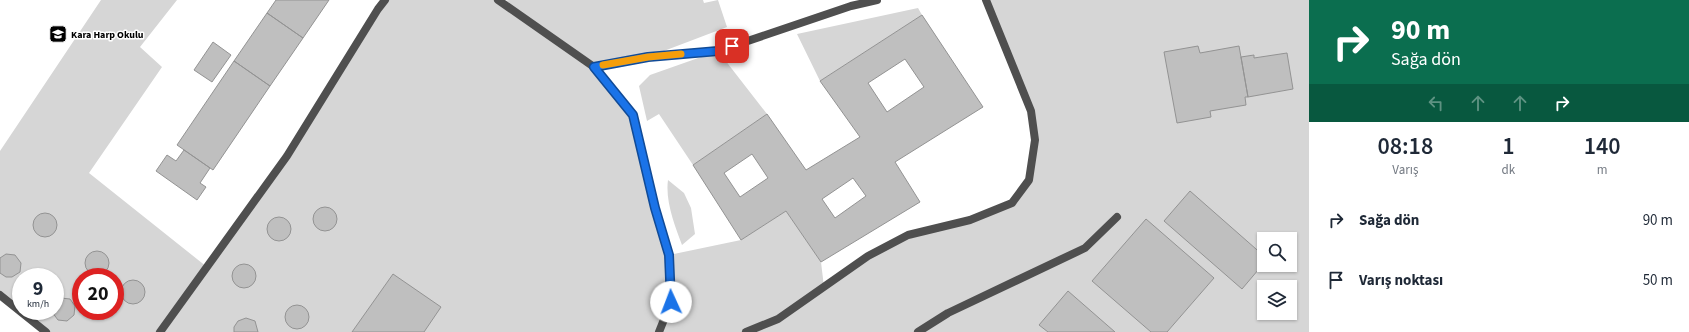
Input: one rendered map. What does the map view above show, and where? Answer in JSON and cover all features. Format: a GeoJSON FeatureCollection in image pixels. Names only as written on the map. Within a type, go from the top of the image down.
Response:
{"type":"FeatureCollection","features":[{"type":"Feature","properties":{"kind":"lane"},"geometry":{"type":"LineString","coordinates":[[160,332],[287,156],[385,0]]}},
{"type":"Feature","properties":{"kind":"lane"},"geometry":{"type":"LineString","coordinates":[[498,0],[594,67],[633,115],[655,208],[669,255],[671,302],[659,332]]}},
{"type":"Feature","properties":{"kind":"lane"},"geometry":{"type":"LineString","coordinates":[[594,67],[648,57],[718,51],[851,6],[877,0]]}},
{"type":"Feature","properties":{"kind":"lane"},"geometry":{"type":"LineString","coordinates":[[746,332],[778,319],[868,256],[908,235],[970,220],[1012,203],[1029,180],[1035,140],[1031,111],[986,0]]}},
{"type":"Feature","properties":{"kind":"lane"},"geometry":{"type":"LineString","coordinates":[[918,332],[948,313],[1085,248],[1117,217]]}},
{"type":"Feature","properties":{"kind":"lane"},"geometry":{"type":"LineString","coordinates":[[0,295],[46,332]]}},
{"type":"Feature","properties":{"kind":"shaded area"},"geometry":{"type":"Polygon","coordinates":[[[101,0],[177,0],[140,47],[162,67],[89,173],[207,267],[287,156],[385,0],[498,0],[501,2],[509,0],[703,0],[704,3],[718,0],[727,27],[648,57],[595,67],[633,115],[669,255],[741,240],[786,211],[821,262],[824,287],[908,235],[970,220],[1012,203],[1029,180],[1035,140],[1031,111],[986,0],[1309,0],[1309,332],[46,332],[31,320],[64,320],[64,268],[12,268],[12,305],[0,295],[0,151],[101,0]]]}},
{"type":"Feature","properties":{"kind":"shaded area"},"geometry":{"type":"Polygon","coordinates":[[[918,8],[922,15],[820,81],[797,34],[918,8]]]}},
{"type":"Feature","properties":{"kind":"shaded area"},"geometry":{"type":"Polygon","coordinates":[[[718,51],[767,114],[693,165],[659,114],[647,121],[639,86],[650,75],[718,51]]]}},
{"type":"Feature","properties":{"kind":"shaded area"},"geometry":{"type":"Polygon","coordinates":[[[668,180],[684,193],[691,208],[695,234],[682,245],[669,205],[667,188],[668,180]]]}},
{"type":"Feature","properties":{"kind":"building"},"geometry":{"type":"Polygon","coordinates":[[[276,0],[329,0],[303,38],[267,13],[276,0]]]}},
{"type":"Feature","properties":{"kind":"building"},"geometry":{"type":"Polygon","coordinates":[[[267,13],[303,38],[270,86],[234,61],[267,13]]]}},
{"type":"Feature","properties":{"kind":"building"},"geometry":{"type":"Polygon","coordinates":[[[922,15],[983,107],[895,162],[920,202],[821,262],[786,211],[741,240],[693,165],[767,114],[806,170],[860,137],[820,81],[922,15]],[[905,59],[868,83],[887,112],[924,87],[905,59]],[[752,154],[724,173],[740,197],[768,178],[752,154]],[[853,178],[822,199],[835,218],[866,196],[853,178]]]}},
{"type":"Feature","properties":{"kind":"building"},"geometry":{"type":"Polygon","coordinates":[[[213,42],[231,55],[212,82],[194,70],[213,42]]]}},
{"type":"Feature","properties":{"kind":"building"},"geometry":{"type":"Polygon","coordinates":[[[1198,46],[1200,53],[1239,46],[1248,97],[1245,97],[1246,105],[1210,111],[1211,117],[1177,123],[1164,52],[1198,46]]]}},
{"type":"Feature","properties":{"kind":"building"},"geometry":{"type":"Polygon","coordinates":[[[1287,53],[1293,89],[1248,97],[1241,57],[1254,55],[1254,58],[1287,53]]]}},
{"type":"Feature","properties":{"kind":"building"},"geometry":{"type":"Polygon","coordinates":[[[234,61],[270,86],[213,170],[177,145],[234,61]]]}},
{"type":"Feature","properties":{"kind":"building"},"geometry":{"type":"Polygon","coordinates":[[[184,150],[210,168],[200,183],[206,187],[197,200],[156,171],[167,155],[176,161],[184,150]]]}},
{"type":"Feature","properties":{"kind":"building"},"geometry":{"type":"Polygon","coordinates":[[[1190,191],[1257,250],[1257,271],[1242,289],[1164,221],[1190,191]]]}},
{"type":"Feature","properties":{"kind":"building"},"geometry":{"type":"Polygon","coordinates":[[[325,207],[330,208],[336,214],[336,224],[330,230],[325,231],[320,230],[314,224],[313,219],[314,214],[320,208],[325,207]]]}},
{"type":"Feature","properties":{"kind":"building"},"geometry":{"type":"Polygon","coordinates":[[[45,213],[50,214],[56,220],[56,230],[50,236],[45,237],[40,236],[34,230],[33,225],[34,220],[40,214],[45,213]]]}},
{"type":"Feature","properties":{"kind":"building"},"geometry":{"type":"Polygon","coordinates":[[[279,217],[284,218],[290,224],[290,234],[284,240],[279,241],[274,240],[268,234],[267,229],[268,224],[274,218],[279,217]]]}},
{"type":"Feature","properties":{"kind":"building"},"geometry":{"type":"Polygon","coordinates":[[[1146,219],[1214,278],[1167,332],[1151,332],[1092,281],[1146,219]]]}},
{"type":"Feature","properties":{"kind":"building"},"geometry":{"type":"Polygon","coordinates":[[[92,252],[102,252],[108,258],[108,268],[86,268],[86,258],[92,252]]]}},
{"type":"Feature","properties":{"kind":"building"},"geometry":{"type":"Polygon","coordinates":[[[6,254],[15,255],[21,263],[20,268],[12,268],[12,277],[6,277],[0,273],[0,258],[6,254]]]}},
{"type":"Feature","properties":{"kind":"building"},"geometry":{"type":"Polygon","coordinates":[[[244,264],[249,265],[255,271],[255,281],[249,287],[244,288],[239,287],[233,281],[232,276],[233,271],[239,265],[244,264]]]}},
{"type":"Feature","properties":{"kind":"building"},"geometry":{"type":"Polygon","coordinates":[[[393,274],[441,307],[424,332],[352,332],[393,274]]]}},
{"type":"Feature","properties":{"kind":"building"},"geometry":{"type":"Polygon","coordinates":[[[128,281],[138,281],[144,287],[144,297],[138,303],[128,303],[124,299],[124,285],[128,281]]]}},
{"type":"Feature","properties":{"kind":"building"},"geometry":{"type":"Polygon","coordinates":[[[1068,291],[1115,332],[1048,332],[1039,325],[1068,291]]]}},
{"type":"Feature","properties":{"kind":"building"},"geometry":{"type":"Polygon","coordinates":[[[64,298],[70,299],[72,302],[72,317],[67,321],[58,320],[64,320],[64,298]]]}},
{"type":"Feature","properties":{"kind":"building"},"geometry":{"type":"Polygon","coordinates":[[[297,305],[302,306],[308,312],[308,322],[302,328],[297,329],[292,328],[286,322],[285,317],[286,312],[292,306],[297,305]]]}},
{"type":"Feature","properties":{"kind":"building"},"geometry":{"type":"Polygon","coordinates":[[[246,318],[255,321],[258,332],[234,332],[234,327],[238,321],[246,318]]]}},
{"type":"Feature","properties":{"kind":"slow traffic"},"geometry":{"type":"LineString","coordinates":[[603,65],[648,57],[681,54]]}},
{"type":"Feature","properties":{"kind":"place","name":"Kara Harp Okulu"},"geometry":{"type":"Point","coordinates":[58,34]}},
{"type":"Feature","properties":{"kind":"route"},"geometry":{"type":"LineString","coordinates":[[671,302],[669,255],[655,208],[633,115],[594,67],[648,57],[718,51],[732,46]]}}]}
